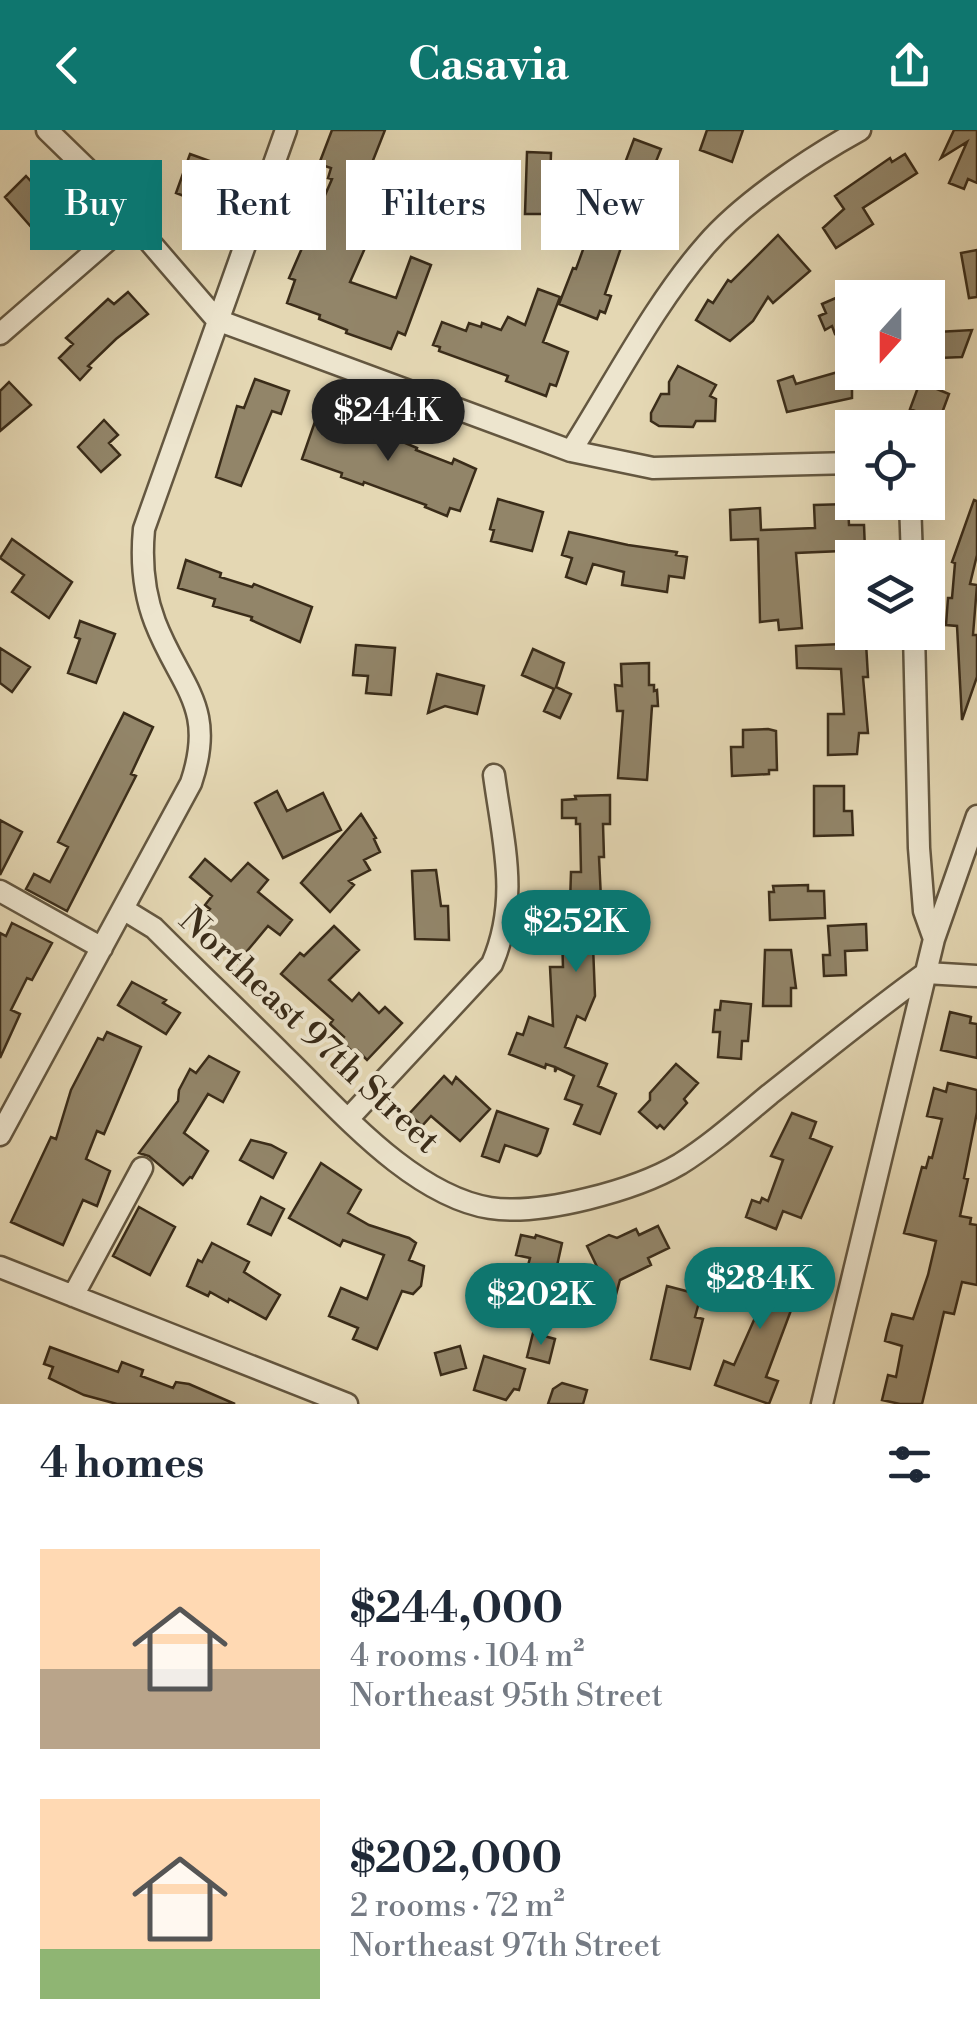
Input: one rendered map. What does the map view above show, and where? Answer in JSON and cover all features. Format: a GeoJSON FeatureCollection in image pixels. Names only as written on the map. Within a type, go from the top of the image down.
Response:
{"type":"FeatureCollection","features":[{"type":"Feature","properties":{"kind":"street"},"geometry":{"type":"LineString","coordinates":[[47,130],[78,160]]}},
{"type":"Feature","properties":{"kind":"street"},"geometry":{"type":"LineString","coordinates":[[0,1135],[191,783],[200,756],[201,724],[190,691],[156,624],[145,592],[141,557],[152,500],[286,130]]}},
{"type":"Feature","properties":{"kind":"street"},"geometry":{"type":"LineString","coordinates":[[571,451],[672,291],[706,245],[742,209],[860,130]]}},
{"type":"Feature","properties":{"kind":"street"},"geometry":{"type":"LineString","coordinates":[[0,334],[97,250]]}},
{"type":"Feature","properties":{"kind":"street"},"geometry":{"type":"LineString","coordinates":[[155,250],[217,320],[571,451],[653,468],[835,463]]}},
{"type":"Feature","properties":{"kind":"street"},"geometry":{"type":"LineString","coordinates":[[914,650],[919,848],[924,910],[934,939]]}},
{"type":"Feature","properties":{"kind":"street"},"geometry":{"type":"LineString","coordinates":[[348,1118],[492,964],[508,912],[509,884],[494,775]]}},
{"type":"Feature","properties":{"kind":"street"},"geometry":{"type":"LineString","coordinates":[[822,1404],[934,939],[977,816]]}},
{"type":"Feature","properties":{"kind":"street"},"geometry":{"type":"LineString","coordinates":[[0,890],[102,948]]}},
{"type":"Feature","properties":{"kind":"street","name":"Northeast 97th Street"},"geometry":{"type":"LineString","coordinates":[[124,909],[154,928],[348,1118],[425,1182],[489,1208],[538,1209],[649,1181],[682,1162],[926,972]]}},
{"type":"Feature","properties":{"kind":"street"},"geometry":{"type":"LineString","coordinates":[[926,972],[977,976]]}},
{"type":"Feature","properties":{"kind":"street"},"geometry":{"type":"LineString","coordinates":[[73,1296],[142,1168]]}},
{"type":"Feature","properties":{"kind":"street"},"geometry":{"type":"LineString","coordinates":[[0,1267],[347,1404]]}},
{"type":"Feature","properties":{"kind":"building"},"geometry":{"type":"Polygon","coordinates":[[[332,130],[385,130],[373,160],[346,160],[346,250],[364,250],[350,282],[396,298],[411,257],[431,265],[405,335],[398,332],[391,349],[346,333],[347,330],[319,319],[320,315],[287,303],[295,280],[289,278],[301,250],[326,250],[326,193],[332,179],[328,178],[331,168],[326,166],[326,160],[321,160],[332,130]]]}},
{"type":"Feature","properties":{"kind":"building"},"geometry":{"type":"Polygon","coordinates":[[[707,130],[743,130],[732,162],[700,150],[707,130]]]}},
{"type":"Feature","properties":{"kind":"building"},"geometry":{"type":"Polygon","coordinates":[[[954,130],[977,130],[977,183],[968,179],[964,189],[949,183],[967,142],[941,158],[954,130]]]}},
{"type":"Feature","properties":{"kind":"building"},"geometry":{"type":"Polygon","coordinates":[[[634,139],[661,149],[657,160],[626,160],[634,139]]]}},
{"type":"Feature","properties":{"kind":"building"},"geometry":{"type":"Polygon","coordinates":[[[527,152],[551,153],[551,160],[541,160],[541,214],[525,214],[527,152]]]}},
{"type":"Feature","properties":{"kind":"building"},"geometry":{"type":"Polygon","coordinates":[[[905,154],[917,173],[863,208],[873,224],[836,248],[823,228],[844,209],[835,196],[890,158],[892,162],[905,154]]]}},
{"type":"Feature","properties":{"kind":"building"},"geometry":{"type":"Polygon","coordinates":[[[26,176],[30,180],[30,226],[5,197],[26,176]]]}},
{"type":"Feature","properties":{"kind":"building"},"geometry":{"type":"Polygon","coordinates":[[[778,235],[810,271],[773,303],[768,297],[753,321],[730,341],[696,320],[708,300],[713,303],[728,280],[731,282],[778,235]]]}},
{"type":"Feature","properties":{"kind":"building"},"geometry":{"type":"Polygon","coordinates":[[[583,250],[620,250],[605,294],[611,296],[605,313],[600,311],[597,319],[559,304],[573,268],[576,269],[583,250]]]}},
{"type":"Feature","properties":{"kind":"building"},"geometry":{"type":"Polygon","coordinates":[[[977,250],[977,297],[969,298],[961,253],[977,250]]]}},
{"type":"Feature","properties":{"kind":"building"},"geometry":{"type":"Polygon","coordinates":[[[538,289],[560,297],[543,342],[568,352],[556,386],[550,384],[546,396],[506,381],[508,376],[439,351],[440,347],[433,345],[442,322],[466,331],[469,323],[501,330],[508,317],[525,325],[538,289]]]}},
{"type":"Feature","properties":{"kind":"building"},"geometry":{"type":"Polygon","coordinates":[[[128,292],[148,314],[88,366],[91,368],[80,380],[59,358],[73,344],[66,338],[108,299],[114,304],[128,292]]]}},
{"type":"Feature","properties":{"kind":"building"},"geometry":{"type":"Polygon","coordinates":[[[835,298],[835,334],[832,326],[825,330],[819,316],[826,313],[822,304],[835,298]]]}},
{"type":"Feature","properties":{"kind":"building"},"geometry":{"type":"Polygon","coordinates":[[[972,330],[962,357],[945,358],[945,332],[972,330]]]}},
{"type":"Feature","properties":{"kind":"building"},"geometry":{"type":"Polygon","coordinates":[[[678,366],[716,385],[710,396],[716,399],[715,421],[696,421],[693,427],[659,426],[651,421],[661,394],[669,394],[669,382],[678,366]]]}},
{"type":"Feature","properties":{"kind":"building"},"geometry":{"type":"Polygon","coordinates":[[[835,373],[835,390],[852,390],[852,398],[787,412],[778,381],[793,376],[796,384],[835,373]]]}},
{"type":"Feature","properties":{"kind":"building"},"geometry":{"type":"Polygon","coordinates":[[[255,379],[289,391],[281,414],[272,411],[241,486],[216,477],[237,406],[244,408],[255,379]]]}},
{"type":"Feature","properties":{"kind":"building"},"geometry":{"type":"Polygon","coordinates":[[[9,382],[31,405],[0,431],[0,391],[9,382]]]}},
{"type":"Feature","properties":{"kind":"building"},"geometry":{"type":"Polygon","coordinates":[[[917,390],[949,394],[943,410],[910,409],[917,390]]]}},
{"type":"Feature","properties":{"kind":"building"},"geometry":{"type":"Polygon","coordinates":[[[320,407],[337,413],[335,421],[367,432],[370,425],[392,433],[391,437],[416,450],[476,469],[460,511],[450,508],[447,516],[302,459],[320,407]]]}},
{"type":"Feature","properties":{"kind":"building"},"geometry":{"type":"Polygon","coordinates":[[[104,420],[118,435],[109,443],[120,455],[101,472],[78,447],[104,420]]]}},
{"type":"Feature","properties":{"kind":"building"},"geometry":{"type":"Polygon","coordinates":[[[498,499],[543,512],[532,551],[491,541],[498,499]]]}},
{"type":"Feature","properties":{"kind":"building"},"geometry":{"type":"Polygon","coordinates":[[[974,500],[977,555],[970,584],[977,585],[973,635],[977,635],[977,677],[962,720],[957,626],[946,625],[948,598],[952,598],[952,562],[974,500]]]}},
{"type":"Feature","properties":{"kind":"building"},"geometry":{"type":"Polygon","coordinates":[[[835,504],[835,520],[864,525],[865,540],[835,540],[835,551],[796,553],[802,628],[779,630],[778,620],[760,622],[758,539],[731,540],[730,510],[760,508],[761,530],[815,528],[814,505],[835,504]]]}},
{"type":"Feature","properties":{"kind":"building"},"geometry":{"type":"Polygon","coordinates":[[[569,532],[677,552],[676,555],[687,557],[684,578],[669,576],[667,592],[622,585],[624,572],[593,564],[586,584],[566,577],[572,558],[562,555],[569,532]]]}},
{"type":"Feature","properties":{"kind":"building"},"geometry":{"type":"Polygon","coordinates":[[[12,539],[72,582],[49,618],[12,592],[24,575],[0,558],[12,539]]]}},
{"type":"Feature","properties":{"kind":"building"},"geometry":{"type":"Polygon","coordinates":[[[186,560],[221,573],[220,577],[252,587],[254,584],[312,607],[300,642],[251,620],[252,617],[213,606],[215,599],[178,588],[186,560]]]}},
{"type":"Feature","properties":{"kind":"building"},"geometry":{"type":"Polygon","coordinates":[[[80,621],[115,634],[96,683],[68,673],[80,639],[75,637],[80,621]]]}},
{"type":"Feature","properties":{"kind":"building"},"geometry":{"type":"Polygon","coordinates":[[[835,644],[835,650],[866,650],[868,677],[863,677],[868,733],[859,733],[857,754],[828,755],[828,714],[844,714],[841,669],[797,668],[796,646],[835,644]]]}},
{"type":"Feature","properties":{"kind":"building"},"geometry":{"type":"Polygon","coordinates":[[[356,645],[395,648],[391,695],[366,693],[368,676],[353,675],[356,645]]]}},
{"type":"Feature","properties":{"kind":"building"},"geometry":{"type":"Polygon","coordinates":[[[0,648],[30,667],[12,692],[0,683],[0,648]]]}},
{"type":"Feature","properties":{"kind":"building"},"geometry":{"type":"Polygon","coordinates":[[[533,649],[564,663],[556,687],[571,694],[560,718],[544,711],[554,689],[522,675],[533,649]]]}},
{"type":"Feature","properties":{"kind":"building"},"geometry":{"type":"Polygon","coordinates":[[[649,663],[649,685],[657,690],[658,706],[652,706],[647,780],[618,778],[623,711],[617,711],[615,685],[622,686],[621,664],[649,663]]]}},
{"type":"Feature","properties":{"kind":"building"},"geometry":{"type":"Polygon","coordinates":[[[437,674],[484,686],[477,714],[445,706],[428,713],[437,674]]]}},
{"type":"Feature","properties":{"kind":"building"},"geometry":{"type":"Polygon","coordinates":[[[124,713],[153,727],[131,774],[136,776],[67,911],[26,889],[34,874],[50,882],[68,847],[58,842],[124,713]]]}},
{"type":"Feature","properties":{"kind":"building"},"geometry":{"type":"Polygon","coordinates":[[[743,730],[776,731],[777,770],[732,776],[731,747],[743,747],[743,730]]]}},
{"type":"Feature","properties":{"kind":"building"},"geometry":{"type":"Polygon","coordinates":[[[814,786],[844,786],[844,811],[852,811],[853,835],[814,836],[814,786]]]}},
{"type":"Feature","properties":{"kind":"building"},"geometry":{"type":"Polygon","coordinates":[[[277,791],[287,811],[323,793],[341,830],[283,858],[255,803],[277,791]]]}},
{"type":"Feature","properties":{"kind":"building"},"geometry":{"type":"Polygon","coordinates":[[[610,795],[610,824],[603,824],[604,857],[599,857],[602,920],[592,920],[595,996],[585,1020],[577,1016],[565,1047],[607,1064],[598,1086],[616,1094],[600,1134],[574,1124],[582,1105],[565,1099],[574,1076],[509,1054],[517,1033],[523,1035],[529,1017],[553,1026],[550,967],[563,967],[562,936],[569,936],[571,872],[581,872],[580,824],[576,824],[576,818],[562,818],[562,800],[610,795]]]}},
{"type":"Feature","properties":{"kind":"building"},"geometry":{"type":"Polygon","coordinates":[[[361,814],[380,852],[364,860],[370,870],[349,881],[354,885],[330,912],[301,883],[361,814]]]}},
{"type":"Feature","properties":{"kind":"building"},"geometry":{"type":"Polygon","coordinates":[[[0,820],[22,832],[0,875],[0,820]]]}},
{"type":"Feature","properties":{"kind":"building"},"geometry":{"type":"Polygon","coordinates":[[[205,859],[231,881],[248,863],[268,880],[258,892],[292,920],[280,935],[268,926],[237,963],[194,927],[210,909],[205,905],[212,896],[190,877],[205,859]]]}},
{"type":"Feature","properties":{"kind":"building"},"geometry":{"type":"Polygon","coordinates":[[[436,870],[441,906],[448,906],[449,940],[415,939],[412,871],[436,870]]]}},
{"type":"Feature","properties":{"kind":"building"},"geometry":{"type":"Polygon","coordinates":[[[808,885],[808,891],[824,891],[825,918],[770,920],[769,892],[774,892],[773,886],[808,885]]]}},
{"type":"Feature","properties":{"kind":"building"},"geometry":{"type":"Polygon","coordinates":[[[12,923],[52,943],[32,980],[27,978],[11,1010],[20,1014],[0,1058],[0,933],[6,936],[12,923]]]}},
{"type":"Feature","properties":{"kind":"building"},"geometry":{"type":"Polygon","coordinates":[[[866,924],[867,950],[845,951],[846,975],[824,976],[823,955],[830,955],[828,926],[866,924]]]}},
{"type":"Feature","properties":{"kind":"building"},"geometry":{"type":"Polygon","coordinates":[[[334,926],[359,950],[329,980],[352,1001],[359,993],[379,1013],[385,1007],[402,1023],[367,1060],[341,1041],[344,1037],[330,1024],[333,1020],[281,974],[334,926]]]}},
{"type":"Feature","properties":{"kind":"building"},"geometry":{"type":"Polygon","coordinates":[[[765,950],[791,950],[796,988],[791,988],[791,1006],[763,1006],[765,950]]]}},
{"type":"Feature","properties":{"kind":"building"},"geometry":{"type":"Polygon","coordinates":[[[132,982],[166,1000],[163,1003],[180,1013],[166,1034],[118,1005],[132,982]]]}},
{"type":"Feature","properties":{"kind":"building"},"geometry":{"type":"Polygon","coordinates":[[[721,1001],[751,1004],[748,1041],[742,1041],[741,1059],[718,1057],[720,1032],[713,1032],[715,1010],[720,1010],[721,1001]]]}},
{"type":"Feature","properties":{"kind":"building"},"geometry":{"type":"Polygon","coordinates":[[[950,1012],[971,1017],[970,1023],[977,1024],[977,1058],[941,1050],[950,1012]]]}},
{"type":"Feature","properties":{"kind":"building"},"geometry":{"type":"Polygon","coordinates":[[[107,1032],[141,1047],[104,1134],[97,1131],[86,1159],[110,1171],[97,1206],[83,1200],[63,1245],[11,1222],[51,1137],[56,1139],[71,1090],[98,1038],[103,1040],[107,1032]]]}},
{"type":"Feature","properties":{"kind":"building"},"geometry":{"type":"Polygon","coordinates":[[[209,1056],[239,1072],[223,1102],[208,1094],[184,1133],[208,1151],[192,1178],[183,1185],[149,1156],[139,1153],[178,1101],[190,1069],[196,1073],[209,1056]]]}},
{"type":"Feature","properties":{"kind":"building"},"geometry":{"type":"Polygon","coordinates":[[[676,1064],[698,1083],[684,1099],[687,1103],[664,1129],[660,1125],[657,1128],[639,1112],[676,1064]]]}},
{"type":"Feature","properties":{"kind":"building"},"geometry":{"type":"Polygon","coordinates":[[[444,1076],[452,1084],[456,1077],[490,1109],[460,1141],[431,1116],[422,1126],[409,1114],[444,1076]]]}},
{"type":"Feature","properties":{"kind":"building"},"geometry":{"type":"Polygon","coordinates":[[[948,1083],[977,1090],[960,1216],[971,1218],[970,1224],[977,1225],[977,1285],[962,1282],[954,1314],[944,1312],[922,1404],[900,1404],[882,1400],[888,1375],[896,1377],[902,1346],[885,1341],[892,1314],[913,1319],[928,1275],[936,1241],[904,1233],[922,1167],[926,1168],[929,1157],[932,1158],[942,1119],[927,1116],[934,1088],[946,1092],[948,1083]]]}},
{"type":"Feature","properties":{"kind":"building"},"geometry":{"type":"Polygon","coordinates":[[[497,1111],[548,1129],[537,1156],[505,1145],[499,1162],[482,1156],[497,1111]]]}},
{"type":"Feature","properties":{"kind":"building"},"geometry":{"type":"Polygon","coordinates":[[[792,1113],[816,1122],[810,1138],[832,1147],[801,1218],[783,1211],[776,1229],[746,1217],[752,1200],[768,1201],[783,1160],[771,1156],[792,1113]]]}},
{"type":"Feature","properties":{"kind":"building"},"geometry":{"type":"Polygon","coordinates":[[[251,1140],[286,1153],[273,1178],[240,1160],[251,1140]]]}},
{"type":"Feature","properties":{"kind":"building"},"geometry":{"type":"Polygon","coordinates":[[[321,1163],[361,1190],[348,1213],[369,1225],[409,1238],[416,1243],[409,1260],[424,1266],[421,1286],[413,1294],[402,1291],[377,1349],[353,1339],[358,1328],[329,1316],[341,1288],[367,1299],[384,1255],[343,1240],[340,1246],[289,1218],[321,1163]]]}},
{"type":"Feature","properties":{"kind":"building"},"geometry":{"type":"Polygon","coordinates":[[[261,1197],[284,1209],[271,1235],[248,1224],[261,1197]]]}},
{"type":"Feature","properties":{"kind":"building"},"geometry":{"type":"Polygon","coordinates":[[[139,1207],[175,1227],[150,1275],[113,1256],[139,1207]]]}},
{"type":"Feature","properties":{"kind":"building"},"geometry":{"type":"Polygon","coordinates":[[[658,1226],[669,1248],[648,1258],[651,1265],[620,1280],[614,1302],[587,1246],[609,1235],[617,1238],[636,1229],[639,1235],[658,1226]]]}},
{"type":"Feature","properties":{"kind":"building"},"geometry":{"type":"Polygon","coordinates":[[[521,1235],[562,1243],[549,1308],[519,1299],[530,1258],[516,1255],[521,1235]]]}},
{"type":"Feature","properties":{"kind":"building"},"geometry":{"type":"Polygon","coordinates":[[[212,1243],[249,1262],[244,1272],[280,1295],[266,1319],[229,1299],[228,1302],[210,1292],[208,1296],[187,1286],[198,1260],[202,1262],[212,1243]]]}},
{"type":"Feature","properties":{"kind":"building"},"geometry":{"type":"Polygon","coordinates":[[[797,1259],[780,1291],[796,1297],[766,1377],[778,1381],[769,1404],[715,1385],[724,1361],[734,1365],[762,1302],[729,1284],[737,1269],[750,1275],[753,1269],[797,1259]]]}},
{"type":"Feature","properties":{"kind":"building"},"geometry":{"type":"Polygon","coordinates":[[[667,1286],[701,1295],[695,1317],[703,1319],[690,1369],[651,1359],[667,1286]]]}},
{"type":"Feature","properties":{"kind":"building"},"geometry":{"type":"Polygon","coordinates":[[[533,1333],[555,1339],[549,1363],[527,1357],[533,1333]]]}},
{"type":"Feature","properties":{"kind":"building"},"geometry":{"type":"Polygon","coordinates":[[[460,1346],[466,1368],[441,1375],[435,1353],[460,1346]]]}},
{"type":"Feature","properties":{"kind":"building"},"geometry":{"type":"Polygon","coordinates":[[[50,1347],[118,1372],[122,1362],[143,1370],[141,1376],[173,1388],[176,1382],[189,1384],[235,1404],[117,1404],[84,1395],[49,1378],[53,1367],[44,1364],[50,1347]]]}},
{"type":"Feature","properties":{"kind":"building"},"geometry":{"type":"Polygon","coordinates":[[[484,1356],[525,1369],[519,1390],[514,1389],[506,1400],[474,1390],[484,1356]]]}},
{"type":"Feature","properties":{"kind":"building"},"geometry":{"type":"Polygon","coordinates":[[[562,1383],[587,1390],[583,1404],[548,1404],[553,1389],[562,1383]]]}}]}
